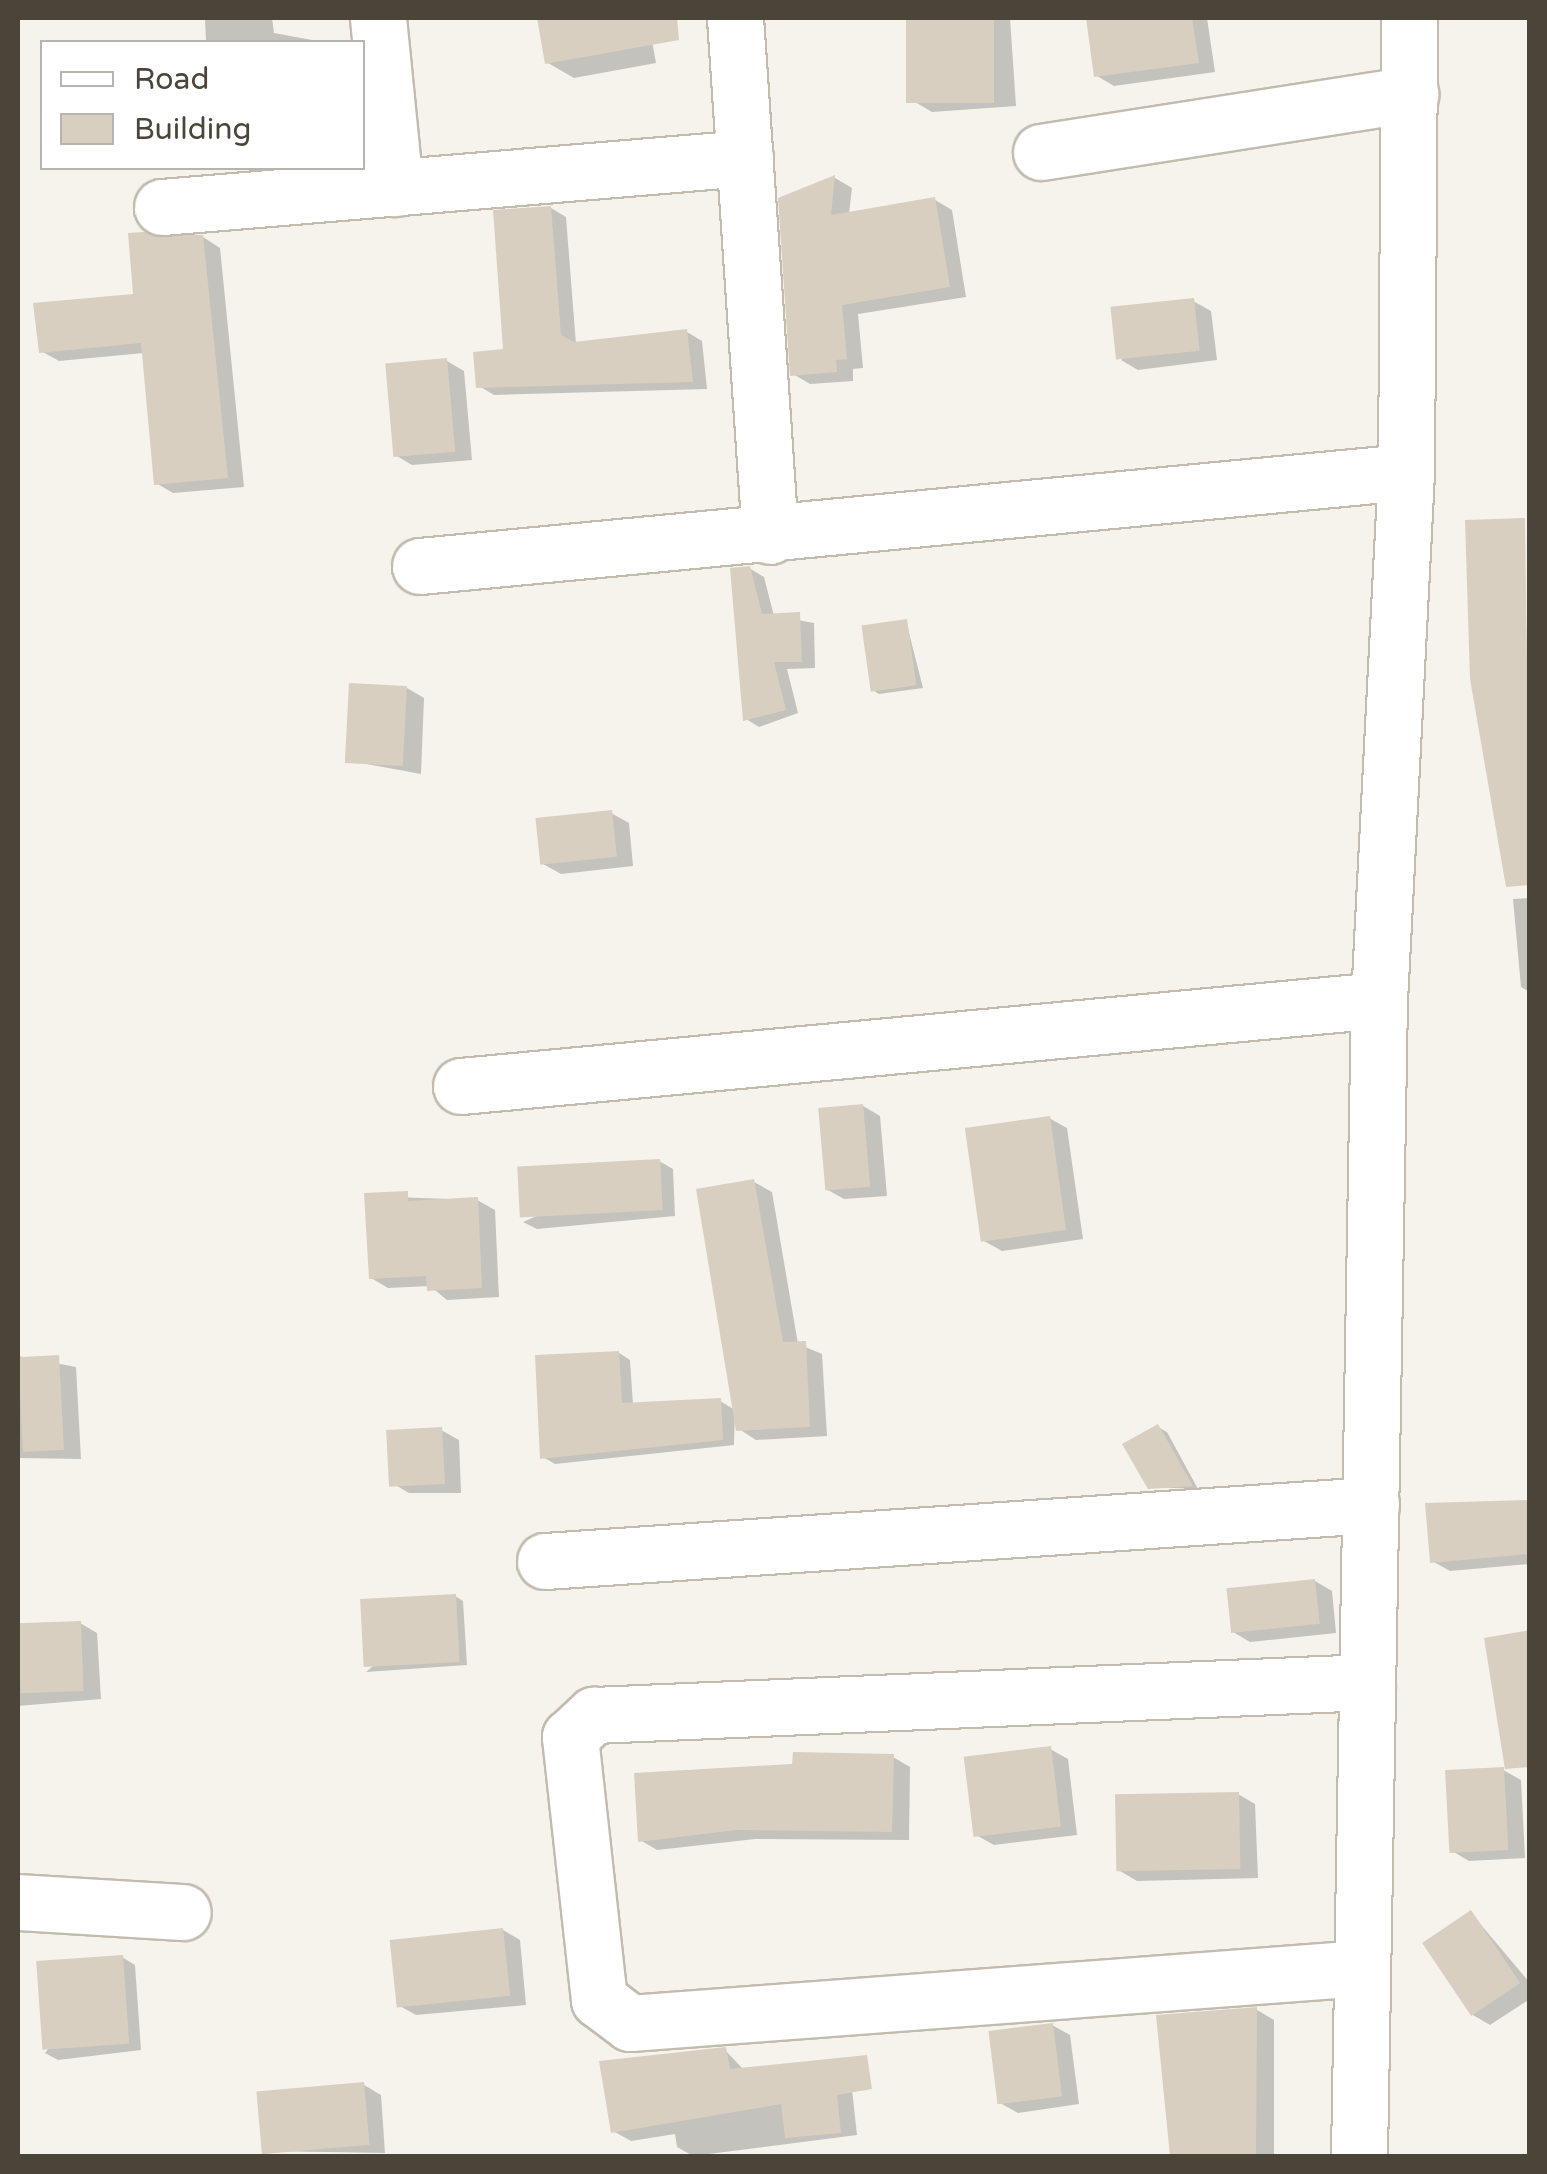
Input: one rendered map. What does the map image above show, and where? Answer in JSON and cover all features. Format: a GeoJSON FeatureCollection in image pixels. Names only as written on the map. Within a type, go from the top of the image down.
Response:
{"type":"FeatureCollection","features":[{"type":"Feature","properties":{"kind":"street"},"geometry":{"type":"LineString","coordinates":[[378,18],[395,188]]}},
{"type":"Feature","properties":{"kind":"street"},"geometry":{"type":"LineString","coordinates":[[735,18],[770,536]]}},
{"type":"Feature","properties":{"kind":"street"},"geometry":{"type":"LineString","coordinates":[[1359,2156],[1380,1000],[1406,472],[1408,18]]}},
{"type":"Feature","properties":{"kind":"street"},"geometry":{"type":"LineString","coordinates":[[1041,152],[1410,94]]}},
{"type":"Feature","properties":{"kind":"street"},"geometry":{"type":"LineString","coordinates":[[162,207],[744,158]]}},
{"type":"Feature","properties":{"kind":"street"},"geometry":{"type":"LineString","coordinates":[[420,566],[770,536],[1406,472]]}},
{"type":"Feature","properties":{"kind":"street"},"geometry":{"type":"LineString","coordinates":[[461,1086],[1380,1000]]}},
{"type":"Feature","properties":{"kind":"street"},"geometry":{"type":"LineString","coordinates":[[545,1561],[1370,1505]]}},
{"type":"Feature","properties":{"kind":"street"},"geometry":{"type":"LineString","coordinates":[[1362,1968],[630,2023],[599,2000],[570,1737],[594,1715],[1367,1682]]}},
{"type":"Feature","properties":{"kind":"street"},"geometry":{"type":"LineString","coordinates":[[18,1902],[183,1912]]}},
{"type":"Feature","properties":{"kind":"building"},"geometry":{"type":"Polygon","coordinates":[[[537,18],[677,18],[679,40],[545,64],[537,18]]]}},
{"type":"Feature","properties":{"kind":"building"},"geometry":{"type":"Polygon","coordinates":[[[906,18],[994,18],[994,103],[906,103],[906,18]]]}},
{"type":"Feature","properties":{"kind":"building"},"geometry":{"type":"Polygon","coordinates":[[[1086,18],[1192,18],[1199,63],[1094,77],[1086,18]]]}},
{"type":"Feature","properties":{"kind":"building"},"geometry":{"type":"Polygon","coordinates":[[[835,175],[831,215],[935,197],[950,287],[842,305],[847,359],[836,360],[837,372],[790,376],[778,198],[835,175]]]}},
{"type":"Feature","properties":{"kind":"building"},"geometry":{"type":"Polygon","coordinates":[[[551,206],[561,335],[574,342],[687,329],[693,382],[476,388],[473,352],[503,349],[493,210],[551,206]]]}},
{"type":"Feature","properties":{"kind":"building"},"geometry":{"type":"Polygon","coordinates":[[[128,233],[203,235],[228,478],[154,485],[141,343],[39,353],[33,303],[133,294],[128,233]]]}},
{"type":"Feature","properties":{"kind":"building"},"geometry":{"type":"Polygon","coordinates":[[[1194,298],[1200,351],[1116,359],[1110,307],[1194,298]]]}},
{"type":"Feature","properties":{"kind":"building"},"geometry":{"type":"Polygon","coordinates":[[[447,358],[455,452],[393,457],[385,363],[447,358]]]}},
{"type":"Feature","properties":{"kind":"building"},"geometry":{"type":"Polygon","coordinates":[[[1525,518],[1530,885],[1506,887],[1470,679],[1465,520],[1525,518]]]}},
{"type":"Feature","properties":{"kind":"building"},"geometry":{"type":"Polygon","coordinates":[[[750,566],[762,614],[800,612],[802,662],[774,662],[786,710],[743,721],[730,568],[750,566]]]}},
{"type":"Feature","properties":{"kind":"building"},"geometry":{"type":"Polygon","coordinates":[[[907,619],[916,685],[871,692],[861,625],[907,619]]]}},
{"type":"Feature","properties":{"kind":"building"},"geometry":{"type":"Polygon","coordinates":[[[349,683],[407,686],[403,766],[345,763],[349,683]]]}},
{"type":"Feature","properties":{"kind":"building"},"geometry":{"type":"Polygon","coordinates":[[[612,810],[617,857],[540,865],[535,818],[612,810]]]}},
{"type":"Feature","properties":{"kind":"building"},"geometry":{"type":"Polygon","coordinates":[[[863,1104],[870,1187],[825,1191],[818,1108],[863,1104]]]}},
{"type":"Feature","properties":{"kind":"building"},"geometry":{"type":"Polygon","coordinates":[[[1050,1116],[1066,1230],[981,1242],[965,1128],[1050,1116]]]}},
{"type":"Feature","properties":{"kind":"building"},"geometry":{"type":"Polygon","coordinates":[[[660,1159],[663,1210],[520,1217],[517,1166],[660,1159]]]}},
{"type":"Feature","properties":{"kind":"building"},"geometry":{"type":"Polygon","coordinates":[[[754,1179],[783,1342],[806,1341],[810,1427],[736,1431],[696,1189],[754,1179]]]}},
{"type":"Feature","properties":{"kind":"building"},"geometry":{"type":"Polygon","coordinates":[[[408,1191],[408,1201],[478,1197],[482,1288],[427,1291],[426,1276],[369,1279],[364,1193],[408,1191]]]}},
{"type":"Feature","properties":{"kind":"building"},"geometry":{"type":"Polygon","coordinates":[[[619,1351],[622,1403],[721,1398],[723,1440],[540,1459],[535,1355],[619,1351]]]}},
{"type":"Feature","properties":{"kind":"building"},"geometry":{"type":"Polygon","coordinates":[[[59,1355],[64,1450],[23,1452],[18,1357],[59,1355]]]}},
{"type":"Feature","properties":{"kind":"building"},"geometry":{"type":"Polygon","coordinates":[[[1158,1424],[1193,1486],[1148,1489],[1122,1444],[1158,1424]]]}},
{"type":"Feature","properties":{"kind":"building"},"geometry":{"type":"Polygon","coordinates":[[[442,1427],[445,1484],[389,1487],[386,1430],[442,1427]]]}},
{"type":"Feature","properties":{"kind":"building"},"geometry":{"type":"Polygon","coordinates":[[[1530,1500],[1530,1554],[1430,1563],[1425,1503],[1530,1500]]]}},
{"type":"Feature","properties":{"kind":"building"},"geometry":{"type":"Polygon","coordinates":[[[1315,1579],[1320,1624],[1231,1633],[1226,1588],[1315,1579]]]}},
{"type":"Feature","properties":{"kind":"building"},"geometry":{"type":"Polygon","coordinates":[[[456,1594],[460,1662],[364,1667],[360,1599],[456,1594]]]}},
{"type":"Feature","properties":{"kind":"building"},"geometry":{"type":"Polygon","coordinates":[[[81,1621],[83,1691],[20,1693],[18,1623],[81,1621]]]}},
{"type":"Feature","properties":{"kind":"building"},"geometry":{"type":"Polygon","coordinates":[[[1530,1630],[1530,1767],[1505,1769],[1484,1638],[1530,1630]]]}},
{"type":"Feature","properties":{"kind":"building"},"geometry":{"type":"Polygon","coordinates":[[[1051,1746],[1061,1826],[974,1837],[964,1757],[1051,1746]]]}},
{"type":"Feature","properties":{"kind":"building"},"geometry":{"type":"Polygon","coordinates":[[[793,1752],[894,1754],[892,1832],[736,1830],[638,1842],[634,1773],[792,1764],[793,1752]]]}},
{"type":"Feature","properties":{"kind":"building"},"geometry":{"type":"Polygon","coordinates":[[[1504,1767],[1508,1850],[1449,1853],[1445,1770],[1504,1767]]]}},
{"type":"Feature","properties":{"kind":"building"},"geometry":{"type":"Polygon","coordinates":[[[1239,1792],[1240,1869],[1116,1871],[1115,1794],[1239,1792]]]}},
{"type":"Feature","properties":{"kind":"building"},"geometry":{"type":"Polygon","coordinates":[[[1471,1910],[1520,1983],[1471,2016],[1422,1943],[1471,1910]]]}},
{"type":"Feature","properties":{"kind":"building"},"geometry":{"type":"Polygon","coordinates":[[[503,1928],[510,1996],[397,2008],[390,1940],[503,1928]]]}},
{"type":"Feature","properties":{"kind":"building"},"geometry":{"type":"Polygon","coordinates":[[[123,1955],[129,2044],[42,2050],[36,1961],[123,1955]]]}},
{"type":"Feature","properties":{"kind":"building"},"geometry":{"type":"Polygon","coordinates":[[[1257,2007],[1256,2156],[1170,2156],[1156,2015],[1257,2007]]]}},
{"type":"Feature","properties":{"kind":"building"},"geometry":{"type":"Polygon","coordinates":[[[1053,2023],[1062,2096],[998,2104],[988,2031],[1053,2023]]]}},
{"type":"Feature","properties":{"kind":"building"},"geometry":{"type":"Polygon","coordinates":[[[726,2047],[730,2069],[867,2055],[872,2089],[837,2095],[841,2133],[785,2138],[781,2104],[611,2133],[599,2061],[726,2047]]]}},
{"type":"Feature","properties":{"kind":"building"},"geometry":{"type":"Polygon","coordinates":[[[364,2082],[369,2145],[262,2154],[256,2091],[364,2082]]]}}]}
